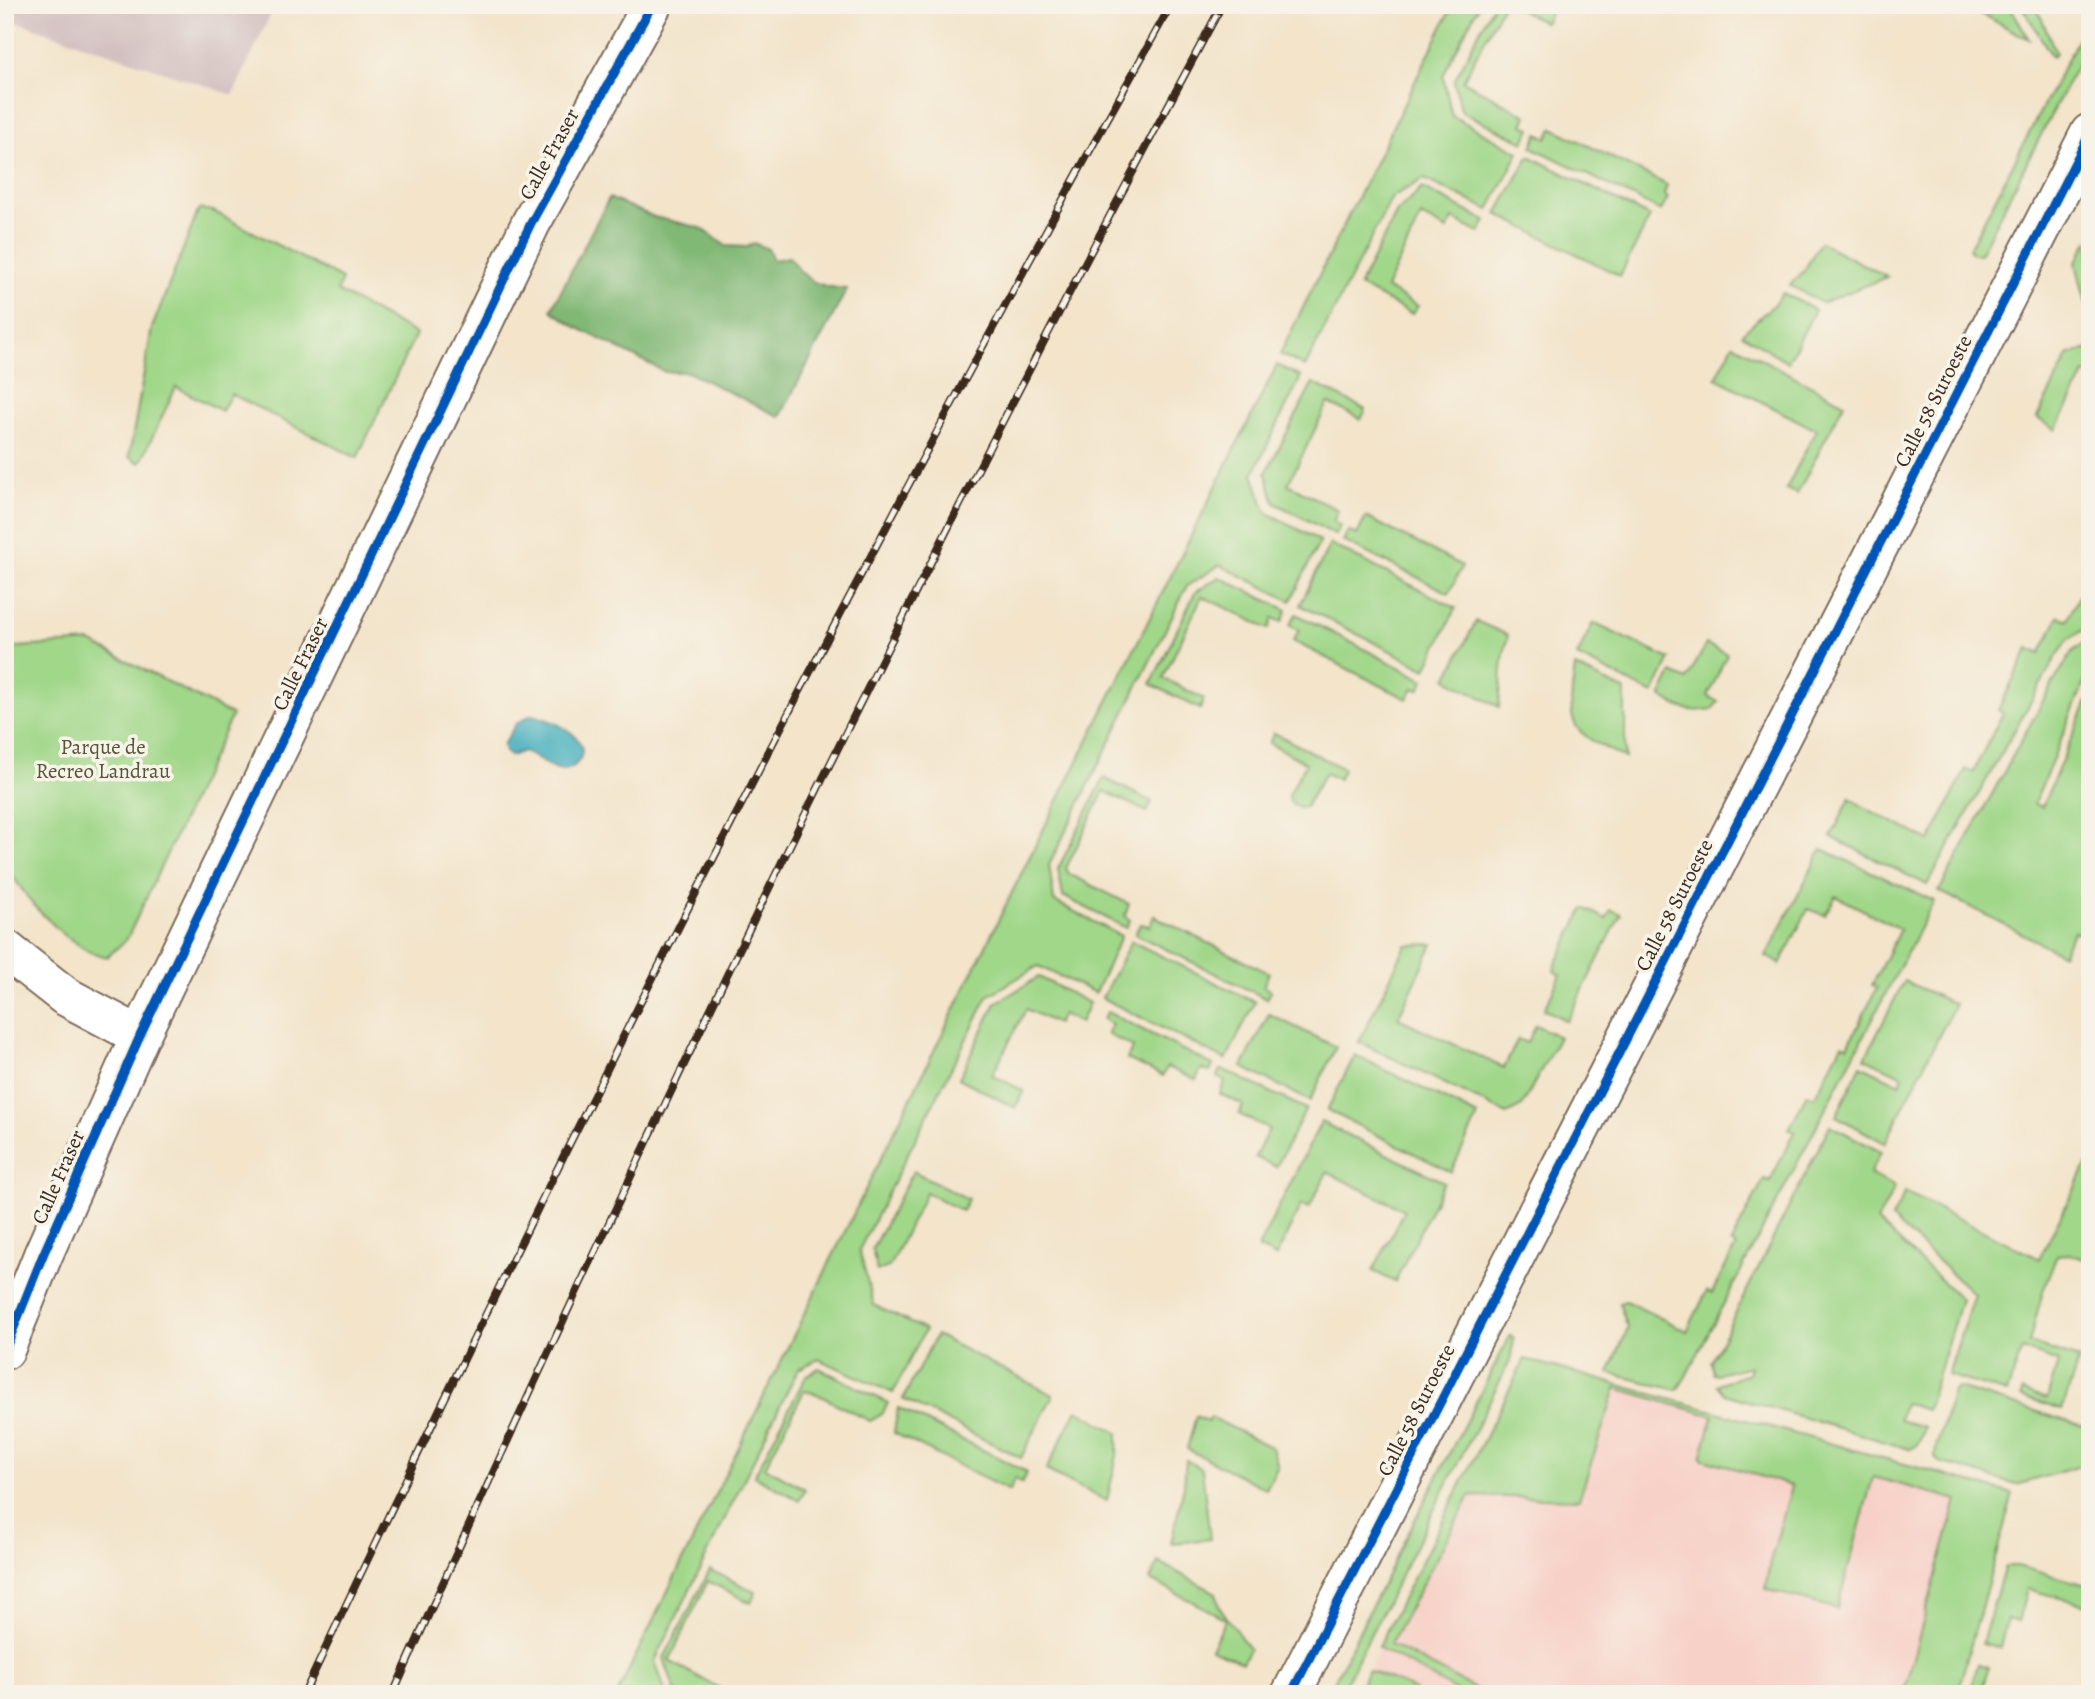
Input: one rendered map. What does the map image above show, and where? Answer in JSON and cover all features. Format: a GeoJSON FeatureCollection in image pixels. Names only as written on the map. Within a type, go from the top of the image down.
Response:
{"type":"FeatureCollection","features":[{"type":"Feature","properties":{"kind":"street","name":"Calle Fraser"},"geometry":{"type":"LineString","coordinates":[[5,1350],[43,1255],[140,1036],[531,223],[652,5]]}},
{"type":"Feature","properties":{"kind":"street","name":"Calle 58 Suroeste"},"geometry":{"type":"LineString","coordinates":[[1291,1694],[2090,134]]}},
{"type":"Feature","properties":{"kind":"street"},"geometry":{"type":"LineString","coordinates":[[5,949],[65,996],[140,1036]]}},
{"type":"Feature","properties":{"kind":"shaded area"},"geometry":{"type":"Polygon","coordinates":[[[5,5],[275,5],[233,95],[5,18],[5,5]]]}},
{"type":"Feature","properties":{"kind":"shaded area"},"geometry":{"type":"Polygon","coordinates":[[[1525,1359],[2013,1494],[1957,1694],[1356,1694],[1525,1359]]]}},
{"type":"Feature","properties":{"kind":"green space"},"geometry":{"type":"Polygon","coordinates":[[[1453,5],[1479,5],[1443,76],[1452,116],[1519,152],[1489,210],[1424,179],[1392,197],[1305,367],[1280,354],[1453,5]]]}},
{"type":"Feature","properties":{"kind":"green space"},"geometry":{"type":"Polygon","coordinates":[[[1493,5],[1503,5],[1463,81],[1527,116],[1523,125],[1531,128],[1524,142],[1462,112],[1454,81],[1493,5]]]}},
{"type":"Feature","properties":{"kind":"green space"},"geometry":{"type":"Polygon","coordinates":[[[1511,5],[1539,5],[1551,11],[1545,23],[1511,5]]]}},
{"type":"Feature","properties":{"kind":"green space"},"geometry":{"type":"Polygon","coordinates":[[[1964,5],[2009,5],[2029,39],[2021,35],[1964,5]]]}},
{"type":"Feature","properties":{"kind":"green space"},"geometry":{"type":"Polygon","coordinates":[[[2021,5],[2036,5],[2056,53],[2052,56],[2021,5]]]}},
{"type":"Feature","properties":{"kind":"green space"},"geometry":{"type":"Polygon","coordinates":[[[2090,16],[2090,39],[1980,254],[1972,254],[1969,249],[2090,16]]]}},
{"type":"Feature","properties":{"kind":"green space"},"geometry":{"type":"Polygon","coordinates":[[[1553,128],[1667,185],[1664,195],[1668,198],[1661,211],[1532,147],[1538,134],[1547,138],[1553,128]]]}},
{"type":"Feature","properties":{"kind":"green space"},"geometry":{"type":"Polygon","coordinates":[[[1529,156],[1650,217],[1620,276],[1497,214],[1529,156]]]}},
{"type":"Feature","properties":{"kind":"green space"},"geometry":{"type":"Polygon","coordinates":[[[1422,188],[1486,221],[1479,233],[1453,219],[1447,230],[1421,216],[1386,288],[1418,306],[1412,314],[1359,286],[1397,212],[1422,188]]]}},
{"type":"Feature","properties":{"kind":"green space"},"geometry":{"type":"Polygon","coordinates":[[[609,198],[654,217],[701,228],[726,246],[747,247],[754,243],[768,249],[773,260],[789,257],[807,278],[820,285],[847,289],[780,417],[688,372],[665,372],[576,327],[551,310],[609,198]]]}},
{"type":"Feature","properties":{"kind":"green space"},"geometry":{"type":"Polygon","coordinates":[[[199,209],[213,211],[342,279],[337,291],[416,334],[357,458],[231,394],[222,411],[176,387],[140,463],[129,457],[152,328],[199,209]]]}},
{"type":"Feature","properties":{"kind":"green space"},"geometry":{"type":"Polygon","coordinates":[[[2088,241],[2090,250],[2090,320],[2076,263],[2088,241]]]}},
{"type":"Feature","properties":{"kind":"green space"},"geometry":{"type":"Polygon","coordinates":[[[1820,242],[1887,277],[1822,303],[1790,285],[1804,271],[1820,242]]]}},
{"type":"Feature","properties":{"kind":"green space"},"geometry":{"type":"Polygon","coordinates":[[[1783,293],[1815,310],[1788,362],[1742,334],[1783,293]]]}},
{"type":"Feature","properties":{"kind":"green space"},"geometry":{"type":"Polygon","coordinates":[[[1733,344],[1844,403],[1797,494],[1786,489],[1816,430],[1716,378],[1733,344]]]}},
{"type":"Feature","properties":{"kind":"green space"},"geometry":{"type":"Polygon","coordinates":[[[2090,349],[2090,375],[2085,373],[2056,430],[2037,418],[2069,354],[2090,349]]]}},
{"type":"Feature","properties":{"kind":"green space"},"geometry":{"type":"Polygon","coordinates":[[[1277,365],[1301,377],[1253,474],[1266,512],[1320,541],[1291,601],[1220,565],[1187,586],[1049,865],[1054,901],[1121,936],[1095,993],[1038,966],[988,996],[859,1250],[874,1305],[925,1330],[893,1393],[819,1359],[798,1369],[655,1661],[666,1694],[617,1694],[1031,854],[1277,365]]]}},
{"type":"Feature","properties":{"kind":"green space"},"geometry":{"type":"Polygon","coordinates":[[[1313,383],[1366,410],[1361,419],[1328,403],[1288,484],[1338,510],[1333,521],[1340,526],[1335,535],[1275,503],[1266,473],[1313,383]]]}},
{"type":"Feature","properties":{"kind":"green space"},"geometry":{"type":"Polygon","coordinates":[[[1366,517],[1462,566],[1449,593],[1343,541],[1348,531],[1357,535],[1366,517]]]}},
{"type":"Feature","properties":{"kind":"green space"},"geometry":{"type":"Polygon","coordinates":[[[1330,544],[1456,608],[1426,669],[1300,605],[1330,544]]]}},
{"type":"Feature","properties":{"kind":"green space"},"geometry":{"type":"Polygon","coordinates":[[[2090,575],[2090,625],[2067,641],[2055,659],[1927,885],[1831,837],[1850,798],[1930,841],[1966,769],[1973,772],[2003,713],[1998,710],[2029,648],[2040,654],[2059,616],[2067,620],[2090,575]]]}},
{"type":"Feature","properties":{"kind":"green space"},"geometry":{"type":"Polygon","coordinates":[[[1219,577],[1287,610],[1282,622],[1273,618],[1269,629],[1202,596],[1163,678],[1204,699],[1200,709],[1151,684],[1195,593],[1219,577]]]}},
{"type":"Feature","properties":{"kind":"green space"},"geometry":{"type":"Polygon","coordinates":[[[1296,614],[1424,680],[1419,690],[1413,688],[1407,699],[1293,641],[1299,630],[1290,625],[1296,614]]]}},
{"type":"Feature","properties":{"kind":"green space"},"geometry":{"type":"Polygon","coordinates":[[[1476,621],[1508,635],[1503,658],[1499,707],[1447,679],[1476,621]]]}},
{"type":"Feature","properties":{"kind":"green space"},"geometry":{"type":"Polygon","coordinates":[[[1593,623],[1670,659],[1653,694],[1577,656],[1593,623]]]}},
{"type":"Feature","properties":{"kind":"green space"},"geometry":{"type":"Polygon","coordinates":[[[2090,638],[2090,669],[2034,804],[2042,807],[2087,702],[2090,708],[2090,939],[2074,931],[2062,954],[1939,891],[2049,690],[2072,652],[2090,638]]]}},
{"type":"Feature","properties":{"kind":"green space","name":"Parque de Recreo Landrau"},"geometry":{"type":"Polygon","coordinates":[[[90,642],[232,715],[127,939],[107,957],[90,952],[64,935],[35,907],[5,866],[5,648],[90,642]]]}},
{"type":"Feature","properties":{"kind":"green space"},"geometry":{"type":"Polygon","coordinates":[[[1706,644],[1727,654],[1708,696],[1718,702],[1712,709],[1685,709],[1661,696],[1672,673],[1687,680],[1706,644]]]}},
{"type":"Feature","properties":{"kind":"green space"},"geometry":{"type":"Polygon","coordinates":[[[1575,667],[1625,691],[1625,758],[1593,741],[1576,726],[1571,704],[1575,667]]]}},
{"type":"Feature","properties":{"kind":"green space"},"geometry":{"type":"Polygon","coordinates":[[[1274,733],[1344,769],[1338,779],[1325,773],[1305,807],[1299,808],[1289,801],[1289,794],[1306,763],[1269,743],[1274,733]]]}},
{"type":"Feature","properties":{"kind":"green space"},"geometry":{"type":"Polygon","coordinates":[[[1104,778],[1152,802],[1147,812],[1104,791],[1066,868],[1069,874],[1129,904],[1125,916],[1130,920],[1126,928],[1063,896],[1058,869],[1104,778]]]}},
{"type":"Feature","properties":{"kind":"green space"},"geometry":{"type":"Polygon","coordinates":[[[1822,849],[1934,901],[1677,1390],[1609,1373],[1628,1328],[1619,1303],[1626,1301],[1687,1331],[1707,1291],[1712,1293],[1736,1246],[1731,1243],[1764,1179],[1770,1181],[1795,1132],[1789,1129],[1807,1094],[1815,1097],[1842,1044],[1848,1046],[1877,988],[1872,985],[1900,929],[1836,896],[1825,915],[1808,909],[1780,964],[1766,956],[1822,849]]]}},
{"type":"Feature","properties":{"kind":"green space"},"geometry":{"type":"Polygon","coordinates":[[[1584,908],[1606,919],[1611,910],[1621,914],[1567,1021],[1544,1009],[1561,975],[1554,971],[1556,964],[1584,908]]]}},
{"type":"Feature","properties":{"kind":"green space"},"geometry":{"type":"Polygon","coordinates":[[[1154,916],[1269,973],[1263,986],[1271,991],[1267,999],[1135,934],[1140,924],[1150,926],[1154,916]]]}},
{"type":"Feature","properties":{"kind":"green space"},"geometry":{"type":"Polygon","coordinates":[[[1131,941],[1255,1002],[1226,1060],[1102,998],[1131,941]]]}},
{"type":"Feature","properties":{"kind":"green space"},"geometry":{"type":"Polygon","coordinates":[[[1433,944],[1398,1018],[1504,1068],[1518,1039],[1527,1043],[1536,1025],[1559,1037],[1522,1106],[1507,1114],[1359,1042],[1406,945],[1433,944]]]}},
{"type":"Feature","properties":{"kind":"green space"},"geometry":{"type":"Polygon","coordinates":[[[1039,977],[1089,1003],[1080,1023],[1062,1014],[1057,1024],[1026,1009],[992,1075],[1024,1091],[1015,1108],[959,1078],[996,1003],[1039,977]]]}},
{"type":"Feature","properties":{"kind":"green space"},"geometry":{"type":"Polygon","coordinates":[[[1904,981],[1955,1004],[1885,1143],[1836,1116],[1861,1065],[1900,1084],[1903,1076],[1865,1058],[1904,981]]]}},
{"type":"Feature","properties":{"kind":"green space"},"geometry":{"type":"Polygon","coordinates":[[[1107,1012],[1213,1065],[1210,1072],[1201,1069],[1196,1080],[1167,1067],[1163,1076],[1127,1059],[1133,1047],[1107,1034],[1112,1024],[1103,1019],[1107,1012]]]}},
{"type":"Feature","properties":{"kind":"green space"},"geometry":{"type":"Polygon","coordinates":[[[1269,1014],[1336,1047],[1310,1101],[1242,1067],[1269,1014]]]}},
{"type":"Feature","properties":{"kind":"green space"},"geometry":{"type":"Polygon","coordinates":[[[1355,1055],[1478,1116],[1451,1172],[1327,1110],[1355,1055]]]}},
{"type":"Feature","properties":{"kind":"green space"},"geometry":{"type":"Polygon","coordinates":[[[1221,1070],[1306,1109],[1276,1167],[1255,1157],[1269,1129],[1239,1114],[1243,1105],[1220,1094],[1225,1081],[1217,1077],[1221,1070]]]}},
{"type":"Feature","properties":{"kind":"green space"},"geometry":{"type":"Polygon","coordinates":[[[1321,1122],[1444,1182],[1395,1282],[1373,1271],[1404,1210],[1327,1172],[1309,1208],[1301,1205],[1276,1257],[1258,1248],[1321,1122]]]}},
{"type":"Feature","properties":{"kind":"green space"},"geometry":{"type":"Polygon","coordinates":[[[1830,1125],[1881,1152],[1870,1174],[1895,1187],[1877,1221],[1961,1299],[1927,1410],[1904,1403],[1899,1420],[1924,1427],[1918,1444],[1913,1448],[1724,1394],[1717,1385],[1748,1374],[1750,1366],[1713,1373],[1711,1362],[1830,1125]]]}},
{"type":"Feature","properties":{"kind":"green space"},"geometry":{"type":"Polygon","coordinates":[[[2090,1158],[2090,1261],[2069,1254],[2057,1255],[2043,1291],[2029,1343],[2079,1359],[2062,1410],[2021,1397],[2022,1391],[2047,1399],[2058,1362],[2022,1349],[2007,1393],[1948,1375],[1974,1294],[1892,1219],[1905,1192],[2039,1259],[2090,1158]]]}},
{"type":"Feature","properties":{"kind":"green space"},"geometry":{"type":"Polygon","coordinates":[[[913,1171],[968,1199],[962,1211],[926,1192],[889,1267],[877,1271],[872,1249],[913,1171]]]}},
{"type":"Feature","properties":{"kind":"green space"},"geometry":{"type":"Polygon","coordinates":[[[936,1335],[1053,1395],[1021,1458],[903,1399],[936,1335]]]}},
{"type":"Feature","properties":{"kind":"green space"},"geometry":{"type":"Polygon","coordinates":[[[1510,1336],[1514,1338],[1510,1361],[1340,1694],[1328,1694],[1403,1543],[1510,1336]]]}},
{"type":"Feature","properties":{"kind":"green space"},"geometry":{"type":"Polygon","coordinates":[[[1525,1359],[2013,1494],[1957,1694],[1903,1694],[1957,1500],[1873,1477],[1837,1609],[1765,1589],[1792,1486],[1701,1458],[1713,1416],[1616,1388],[1579,1499],[1470,1496],[1390,1644],[1479,1691],[1477,1694],[1462,1694],[1378,1647],[1525,1359]]]}},
{"type":"Feature","properties":{"kind":"green space"},"geometry":{"type":"Polygon","coordinates":[[[819,1368],[888,1403],[882,1414],[870,1421],[817,1394],[804,1391],[765,1467],[805,1489],[799,1500],[754,1476],[806,1376],[819,1368]]]}},
{"type":"Feature","properties":{"kind":"green space"},"geometry":{"type":"Polygon","coordinates":[[[1958,1388],[2090,1428],[2090,1463],[2017,1485],[1939,1462],[1935,1457],[1936,1448],[1953,1391],[1958,1388]]]}},
{"type":"Feature","properties":{"kind":"green space"},"geometry":{"type":"Polygon","coordinates":[[[898,1408],[1027,1472],[1022,1483],[1015,1478],[1009,1491],[894,1433],[898,1408]]]}},
{"type":"Feature","properties":{"kind":"green space"},"geometry":{"type":"Polygon","coordinates":[[[1077,1410],[1118,1433],[1117,1455],[1107,1501],[1046,1470],[1077,1410]]]}},
{"type":"Feature","properties":{"kind":"green space"},"geometry":{"type":"Polygon","coordinates":[[[1196,1416],[1208,1422],[1211,1417],[1272,1448],[1278,1466],[1266,1489],[1187,1449],[1196,1416]]]}},
{"type":"Feature","properties":{"kind":"green space"},"geometry":{"type":"Polygon","coordinates":[[[1186,1460],[1202,1469],[1210,1539],[1171,1543],[1184,1486],[1186,1460]]]}},
{"type":"Feature","properties":{"kind":"green space"},"geometry":{"type":"Polygon","coordinates":[[[1158,1562],[1216,1593],[1219,1606],[1249,1649],[1242,1662],[1211,1649],[1226,1619],[1150,1580],[1158,1562]]]}},
{"type":"Feature","properties":{"kind":"green space"},"geometry":{"type":"Polygon","coordinates":[[[2005,1566],[2017,1566],[2090,1586],[2090,1606],[2027,1589],[2018,1622],[2007,1619],[2000,1648],[1982,1643],[2005,1566]]]}},
{"type":"Feature","properties":{"kind":"green space"},"geometry":{"type":"Polygon","coordinates":[[[710,1570],[756,1592],[751,1603],[708,1581],[669,1661],[730,1694],[681,1694],[675,1691],[664,1658],[710,1570]]]}},
{"type":"Feature","properties":{"kind":"green space"},"geometry":{"type":"Polygon","coordinates":[[[1978,1664],[1988,1667],[1981,1694],[1969,1694],[1978,1664]]]}},
{"type":"Feature","properties":{"kind":"green space"},"geometry":{"type":"Polygon","coordinates":[[[1368,1670],[1415,1690],[1413,1694],[1356,1694],[1368,1670]]]}},
{"type":"Feature","properties":{"kind":"water"},"geometry":{"type":"Polygon","coordinates":[[[531,715],[559,725],[576,737],[582,753],[575,765],[564,770],[548,765],[523,751],[510,756],[505,752],[503,745],[516,724],[531,715]]]}},
{"type":"Feature","properties":{"kind":"railway"},"geometry":{"type":"LineString","coordinates":[[304,1694],[509,1266],[722,842],[943,421],[1171,5]]}},
{"type":"Feature","properties":{"kind":"railway"},"geometry":{"type":"LineString","coordinates":[[393,1694],[589,1266],[792,842],[1003,421],[1222,5]]}},
{"type":"Feature","properties":{"kind":"cycle path"},"geometry":{"type":"LineString","coordinates":[[5,1350],[43,1255],[140,1036],[531,223],[652,5]]}},
{"type":"Feature","properties":{"kind":"cycle path"},"geometry":{"type":"LineString","coordinates":[[1291,1694],[2090,133]]}}]}
